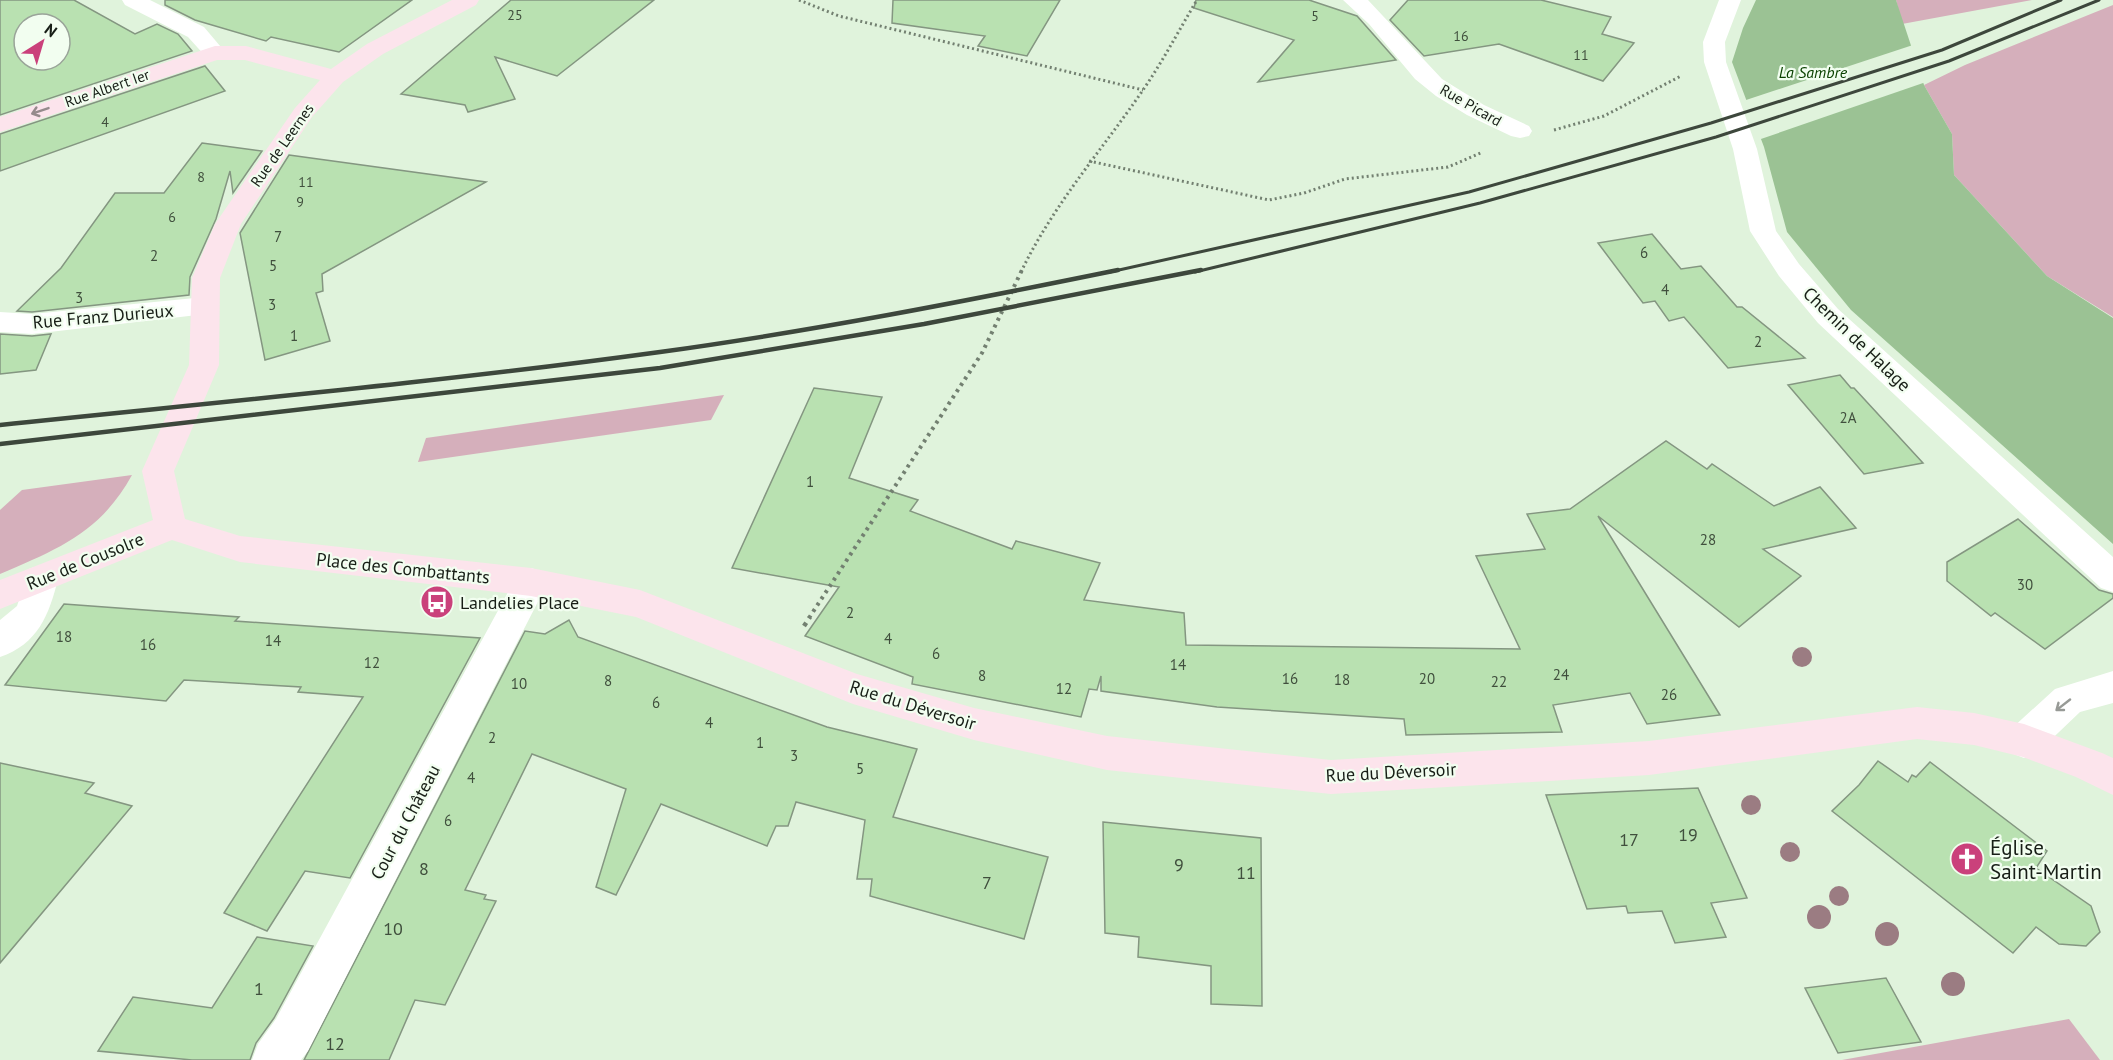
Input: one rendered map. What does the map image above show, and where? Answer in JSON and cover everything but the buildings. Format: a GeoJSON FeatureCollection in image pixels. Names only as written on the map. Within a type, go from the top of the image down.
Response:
{"type":"FeatureCollection","features":[{"type":"Feature","properties":{"kind":"main road","name":"Rue de Leernes"},"geometry":{"type":"LineString","coordinates":[[171,527],[158,471],[204,365],[206,278],[228,224],[303,113],[335,77],[375,49],[468,0]]}},
{"type":"Feature","properties":{"kind":"main road","name":"Rue Albert Ier"},"geometry":{"type":"LineString","coordinates":[[0,124],[215,53],[246,53],[335,77]]}},
{"type":"Feature","properties":{"kind":"main road","name":"Rue de Cousolre"},"geometry":{"type":"LineString","coordinates":[[0,595],[171,527]]}},
{"type":"Feature","properties":{"kind":"main road","name":"Place des Combattants"},"geometry":{"type":"LineString","coordinates":[[171,527],[240,549],[531,582],[640,604],[738,642]]}},
{"type":"Feature","properties":{"kind":"main road","name":"Rue du Déversoir"},"geometry":{"type":"LineString","coordinates":[[738,642],[853,688],[996,729],[1107,753],[1331,777],[1649,758],[1917,723],[1974,729],[2024,741],[2089,765],[2113,778]]}},
{"type":"Feature","properties":{"kind":"street"},"geometry":{"type":"LineString","coordinates":[[133,0],[196,32],[215,53]]}},
{"type":"Feature","properties":{"kind":"street","name":"Rue Picard"},"geometry":{"type":"LineString","coordinates":[[1354,0],[1374,14],[1433,83],[1485,116],[1520,131]]}},
{"type":"Feature","properties":{"kind":"street","name":"Chemin de Halage"},"geometry":{"type":"LineString","coordinates":[[1730,0],[1714,42],[1715,62],[1745,149],[1763,231],[1789,270],[1828,316],[2113,578]]}},
{"type":"Feature","properties":{"kind":"street","name":"Rue Franz Durieux"},"geometry":{"type":"LineString","coordinates":[[0,322],[32,324],[206,306]]}},
{"type":"Feature","properties":{"kind":"street"},"geometry":{"type":"LineString","coordinates":[[0,642],[32,613],[41,579]]}},
{"type":"Feature","properties":{"kind":"street","name":"Cour du Château"},"geometry":{"type":"LineString","coordinates":[[274,1060],[292,1035],[531,582]]}},
{"type":"Feature","properties":{"kind":"street"},"geometry":{"type":"LineString","coordinates":[[2024,741],[2068,700],[2113,687]]}},
{"type":"Feature","properties":{"kind":"path"},"geometry":{"type":"LineString","coordinates":[[799,0],[839,16],[1143,90]]}},
{"type":"Feature","properties":{"kind":"path"},"geometry":{"type":"LineString","coordinates":[[782,659],[982,353],[1030,253],[1089,161],[1143,90],[1197,0]]}},
{"type":"Feature","properties":{"kind":"path","name":"Rue Picard"},"geometry":{"type":"LineString","coordinates":[[1520,131],[1549,131],[1580,127],[1618,112],[1685,73],[1715,62]]}},
{"type":"Feature","properties":{"kind":"path"},"geometry":{"type":"LineString","coordinates":[[1089,161],[1269,200],[1304,193],[1345,179],[1448,167],[1496,146],[1520,131]]}},
{"type":"Feature","properties":{"kind":"shaded area"},"geometry":{"type":"Polygon","coordinates":[[[1896,0],[2032,0],[1902,24],[1896,0]]]}},
{"type":"Feature","properties":{"kind":"shaded area"},"geometry":{"type":"Polygon","coordinates":[[[2113,5],[2113,317],[2047,276],[1954,175],[1952,134],[1924,85],[1965,65],[2113,5]]]}},
{"type":"Feature","properties":{"kind":"shaded area"},"geometry":{"type":"Polygon","coordinates":[[[724,395],[711,420],[418,462],[426,438],[724,395]]]}},
{"type":"Feature","properties":{"kind":"shaded area"},"geometry":{"type":"Polygon","coordinates":[[[132,475],[120,495],[106,511],[76,537],[0,574],[0,510],[22,490],[132,475]]]}},
{"type":"Feature","properties":{"kind":"shaded area"},"geometry":{"type":"Polygon","coordinates":[[[2069,1019],[2100,1060],[1842,1060],[2069,1019]]]}},
{"type":"Feature","properties":{"kind":"water","name":"La Sambre"},"geometry":{"type":"Polygon","coordinates":[[[1756,0],[1896,0],[1924,85],[1952,134],[1954,175],[2047,276],[2113,318],[2113,544],[1851,310],[1787,232],[1764,147],[1732,62],[1743,28],[1756,0]]]}},
{"type":"Feature","properties":{"kind":"pier"},"geometry":{"type":"Polygon","coordinates":[[[1913,45],[1926,82],[1758,140],[1743,101],[1913,45]]]}},
{"type":"Feature","properties":{"kind":"railway"},"geometry":{"type":"LineString","coordinates":[[1110,272],[1469,192],[1711,123],[1942,50],[2061,0]]}},
{"type":"Feature","properties":{"kind":"railway"},"geometry":{"type":"LineString","coordinates":[[1195,272],[1480,203],[1716,137],[1949,61],[2099,0]]}},
{"type":"Feature","properties":{"kind":"railway"},"geometry":{"type":"LineString","coordinates":[[0,425],[413,382],[660,352],[889,315],[1118,270]]}},
{"type":"Feature","properties":{"kind":"railway"},"geometry":{"type":"LineString","coordinates":[[0,444],[660,368],[924,324],[1201,270]]}},
{"type":"Feature","properties":{"kind":"place","name":"Landelies Place"},"geometry":{"type":"Point","coordinates":[437,602]}},
{"type":"Feature","properties":{"kind":"place","name":"Église Saint-Martin"},"geometry":{"type":"Point","coordinates":[1967,859]}}]}
